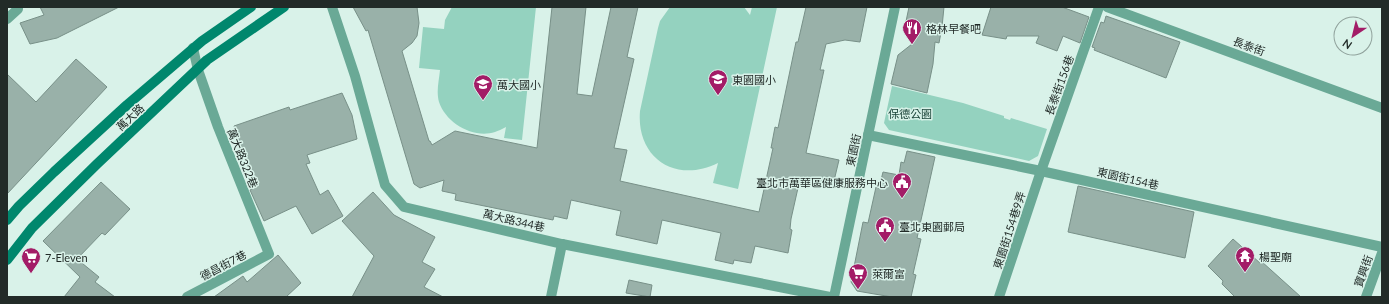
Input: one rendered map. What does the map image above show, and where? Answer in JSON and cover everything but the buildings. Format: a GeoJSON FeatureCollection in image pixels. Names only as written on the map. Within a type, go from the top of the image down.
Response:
{"type":"FeatureCollection","features":[{"type":"Feature","properties":{"kind":"main road","name":"萬大路"},"geometry":{"type":"LineString","coordinates":[[7,220],[54,172],[127,105],[193,48],[251,7]]}},
{"type":"Feature","properties":{"kind":"main road","name":"萬大路"},"geometry":{"type":"LineString","coordinates":[[7,260],[32,228],[207,60],[284,7]]}},
{"type":"Feature","properties":{"kind":"street"},"geometry":{"type":"LineString","coordinates":[[7,19],[18,9],[18,7]]}},
{"type":"Feature","properties":{"kind":"street","name":"萬大路344巷"},"geometry":{"type":"LineString","coordinates":[[332,7],[354,76],[385,186],[404,207],[562,244],[830,297]]}},
{"type":"Feature","properties":{"kind":"street","name":"東園街"},"geometry":{"type":"LineString","coordinates":[[834,297],[895,7]]}},
{"type":"Feature","properties":{"kind":"street","name":"長泰街156巷"},"geometry":{"type":"LineString","coordinates":[[1041,171],[1099,7]]}},
{"type":"Feature","properties":{"kind":"street","name":"長泰街"},"geometry":{"type":"LineString","coordinates":[[1107,7],[1382,108]]}},
{"type":"Feature","properties":{"kind":"street","name":"萬大路322巷"},"geometry":{"type":"LineString","coordinates":[[193,48],[198,70],[218,127],[269,254]]}},
{"type":"Feature","properties":{"kind":"street","name":"東園街154巷"},"geometry":{"type":"LineString","coordinates":[[868,135],[1041,171],[1382,247]]}},
{"type":"Feature","properties":{"kind":"street","name":"東園街154巷9弄"},"geometry":{"type":"LineString","coordinates":[[999,297],[1041,171]]}},
{"type":"Feature","properties":{"kind":"street"},"geometry":{"type":"LineString","coordinates":[[551,297],[562,244]]}},
{"type":"Feature","properties":{"kind":"street","name":"寶興街"},"geometry":{"type":"LineString","coordinates":[[1366,297],[1382,253]]}},
{"type":"Feature","properties":{"kind":"street","name":"德昌街7巷"},"geometry":{"type":"LineString","coordinates":[[187,297],[269,254]]}},
{"type":"Feature","properties":{"kind":"green space"},"geometry":{"type":"Polygon","coordinates":[[[452,7],[536,7],[522,140],[504,138],[506,127],[487,134],[461,128],[448,117],[439,102],[438,90],[440,70],[419,68],[423,27],[444,29],[445,20],[452,7]]]}},
{"type":"Feature","properties":{"kind":"green space"},"geometry":{"type":"Polygon","coordinates":[[[670,7],[744,7],[750,15],[752,7],[777,7],[738,189],[713,183],[718,163],[702,169],[688,170],[674,168],[662,162],[652,154],[645,142],[640,128],[640,111],[660,21],[670,7]]]}},
{"type":"Feature","properties":{"kind":"green space","name":"保德公園"},"geometry":{"type":"Polygon","coordinates":[[[892,86],[963,103],[1004,116],[1004,118],[1010,120],[1011,118],[1047,129],[1038,156],[1029,161],[889,130],[884,123],[892,86]]]}},
{"type":"Feature","properties":{"kind":"place","name":"格林早餐吧"},"geometry":{"type":"Point","coordinates":[912,45]}},
{"type":"Feature","properties":{"kind":"place","name":"東園國小"},"geometry":{"type":"Point","coordinates":[718,96]}},
{"type":"Feature","properties":{"kind":"place","name":"萬大國小"},"geometry":{"type":"Point","coordinates":[483,101]}},
{"type":"Feature","properties":{"kind":"place","name":"臺北市萬華區健康服務中心"},"geometry":{"type":"Point","coordinates":[902,199]}},
{"type":"Feature","properties":{"kind":"place","name":"臺北東園郵局"},"geometry":{"type":"Point","coordinates":[885,243]}},
{"type":"Feature","properties":{"kind":"place","name":"楊聖廟"},"geometry":{"type":"Point","coordinates":[1245,273]}},
{"type":"Feature","properties":{"kind":"place","name":"7-Eleven"},"geometry":{"type":"Point","coordinates":[31,274]}},
{"type":"Feature","properties":{"kind":"place","name":"萊爾富"},"geometry":{"type":"Point","coordinates":[858,290]}}]}
